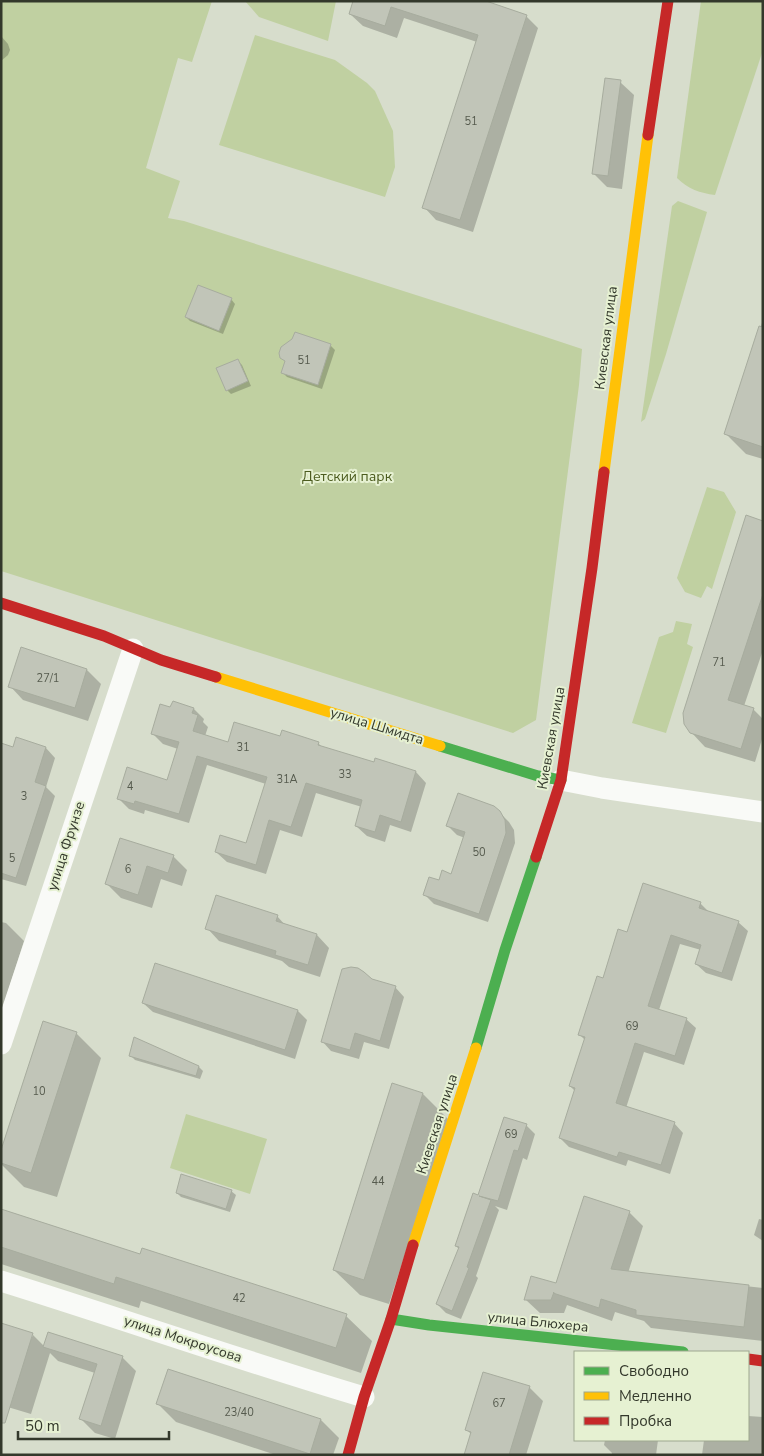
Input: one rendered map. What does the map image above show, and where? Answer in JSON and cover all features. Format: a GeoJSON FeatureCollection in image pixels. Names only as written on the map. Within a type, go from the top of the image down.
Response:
{"type":"FeatureCollection","features":[{"type":"Feature","properties":{"kind":"main road","name":"Киевская улица"},"geometry":{"type":"LineString","coordinates":[[348,1455],[364,1397],[391,1319],[400,1285],[464,1089],[505,950],[561,780],[592,568],[640,185],[668,1]]}},
{"type":"Feature","properties":{"kind":"main road","name":"улица Шмидта"},"geometry":{"type":"LineString","coordinates":[[1,602],[88,630],[161,660],[519,770],[561,780]]}},
{"type":"Feature","properties":{"kind":"main road","name":"улица Блюхера"},"geometry":{"type":"LineString","coordinates":[[391,1319],[437,1326],[674,1351]]}},
{"type":"Feature","properties":{"kind":"main road"},"geometry":{"type":"LineString","coordinates":[[749,1359],[763,1361]]}},
{"type":"Feature","properties":{"kind":"street","name":"улица Фрунзе"},"geometry":{"type":"LineString","coordinates":[[1,1044],[133,649]]}},
{"type":"Feature","properties":{"kind":"street","name":"улица Шмидта"},"geometry":{"type":"LineString","coordinates":[[561,780],[763,812]]}},
{"type":"Feature","properties":{"kind":"street","name":"улица Мокроусова"},"geometry":{"type":"LineString","coordinates":[[1,1282],[114,1316],[163,1334],[364,1397]]}},
{"type":"Feature","properties":{"kind":"green space","name":"Детский парк"},"geometry":{"type":"Polygon","coordinates":[[[1,1],[212,1],[192,62],[178,58],[146,168],[180,181],[168,218],[184,221],[582,349],[536,720],[513,733],[1,571],[1,1]]]}},
{"type":"Feature","properties":{"kind":"green space"},"geometry":{"type":"Polygon","coordinates":[[[245,1],[336,1],[328,41],[259,17],[245,1]]]}},
{"type":"Feature","properties":{"kind":"green space"},"geometry":{"type":"Polygon","coordinates":[[[701,1],[763,1],[763,50],[715,195],[694,190],[677,178],[701,1]]]}},
{"type":"Feature","properties":{"kind":"green space"},"geometry":{"type":"Polygon","coordinates":[[[255,35],[335,60],[375,91],[393,131],[395,167],[385,197],[219,145],[255,35]]]}},
{"type":"Feature","properties":{"kind":"green space"},"geometry":{"type":"Polygon","coordinates":[[[678,201],[707,212],[666,354],[645,419],[641,422],[672,206],[678,201]]]}},
{"type":"Feature","properties":{"kind":"green space"},"geometry":{"type":"Polygon","coordinates":[[[707,487],[724,492],[736,512],[712,589],[707,586],[701,598],[685,592],[677,578],[707,487]]]}},
{"type":"Feature","properties":{"kind":"green space"},"geometry":{"type":"Polygon","coordinates":[[[676,621],[692,624],[687,644],[693,647],[666,733],[632,723],[659,637],[673,632],[676,621]]]}},
{"type":"Feature","properties":{"kind":"green space"},"geometry":{"type":"Polygon","coordinates":[[[186,1114],[267,1139],[250,1194],[170,1168],[186,1114]]]}},
{"type":"Feature","properties":{"kind":"building"},"geometry":{"type":"Polygon","coordinates":[[[353,1],[486,1],[527,15],[460,220],[422,208],[478,35],[391,7],[385,26],[349,14],[353,1]]]}},
{"type":"Feature","properties":{"kind":"building"},"geometry":{"type":"Polygon","coordinates":[[[605,78],[621,80],[608,176],[592,174],[605,78]]]}},
{"type":"Feature","properties":{"kind":"building"},"geometry":{"type":"Polygon","coordinates":[[[198,285],[232,298],[219,331],[185,317],[198,285]]]}},
{"type":"Feature","properties":{"kind":"building"},"geometry":{"type":"Polygon","coordinates":[[[759,326],[763,327],[763,447],[724,434],[759,326]]]}},
{"type":"Feature","properties":{"kind":"building"},"geometry":{"type":"Polygon","coordinates":[[[295,332],[331,344],[318,385],[281,373],[285,361],[280,358],[281,347],[292,339],[295,332]]]}},
{"type":"Feature","properties":{"kind":"building"},"geometry":{"type":"Polygon","coordinates":[[[238,359],[248,381],[226,391],[216,368],[238,359]]]}},
{"type":"Feature","properties":{"kind":"building"},"geometry":{"type":"Polygon","coordinates":[[[746,515],[763,521],[763,594],[728,700],[754,708],[741,749],[690,733],[684,724],[683,713],[746,515]]]}},
{"type":"Feature","properties":{"kind":"building"},"geometry":{"type":"Polygon","coordinates":[[[21,647],[87,669],[75,708],[8,687],[21,647]]]}},
{"type":"Feature","properties":{"kind":"building"},"geometry":{"type":"Polygon","coordinates":[[[173,701],[194,708],[192,713],[198,715],[193,731],[228,742],[234,722],[280,736],[282,730],[319,742],[318,745],[374,762],[375,758],[416,771],[401,822],[380,815],[375,832],[355,826],[362,800],[306,783],[291,827],[269,820],[256,865],[215,852],[220,835],[246,843],[267,777],[197,756],[179,814],[135,801],[134,804],[117,799],[127,767],[167,780],[179,742],[151,734],[160,704],[170,707],[173,701]]]}},
{"type":"Feature","properties":{"kind":"building"},"geometry":{"type":"Polygon","coordinates":[[[16,737],[46,747],[35,782],[46,786],[16,878],[1,873],[1,743],[13,747],[16,737]]]}},
{"type":"Feature","properties":{"kind":"building"},"geometry":{"type":"Polygon","coordinates":[[[458,793],[494,806],[500,811],[505,820],[506,833],[479,914],[423,895],[429,877],[439,880],[442,870],[451,874],[465,832],[446,826],[458,793]]]}},
{"type":"Feature","properties":{"kind":"building"},"geometry":{"type":"Polygon","coordinates":[[[120,838],[174,855],[168,873],[147,866],[138,895],[105,884],[120,838]]]}},
{"type":"Feature","properties":{"kind":"building"},"geometry":{"type":"Polygon","coordinates":[[[643,883],[701,902],[699,908],[739,921],[722,973],[695,964],[701,945],[671,935],[648,1006],[687,1018],[675,1056],[635,1043],[616,1103],[675,1122],[661,1165],[619,1152],[617,1157],[559,1138],[575,1088],[569,1086],[585,1037],[578,1035],[597,976],[603,978],[618,929],[627,932],[643,883]]]}},
{"type":"Feature","properties":{"kind":"building"},"geometry":{"type":"Polygon","coordinates":[[[216,895],[278,915],[276,921],[317,934],[308,965],[275,955],[276,951],[205,929],[216,895]]]}},
{"type":"Feature","properties":{"kind":"building"},"geometry":{"type":"Polygon","coordinates":[[[155,963],[298,1010],[285,1050],[142,1003],[155,963]]]}},
{"type":"Feature","properties":{"kind":"building"},"geometry":{"type":"Polygon","coordinates":[[[358,968],[372,979],[396,986],[380,1041],[355,1033],[350,1050],[321,1042],[342,969],[358,968]]]}},
{"type":"Feature","properties":{"kind":"building"},"geometry":{"type":"Polygon","coordinates":[[[43,1021],[77,1032],[31,1173],[1,1163],[1,1150],[43,1021]]]}},
{"type":"Feature","properties":{"kind":"building"},"geometry":{"type":"Polygon","coordinates":[[[134,1037],[199,1066],[196,1076],[129,1056],[134,1037]]]}},
{"type":"Feature","properties":{"kind":"building"},"geometry":{"type":"Polygon","coordinates":[[[392,1083],[423,1093],[364,1280],[333,1270],[392,1083]]]}},
{"type":"Feature","properties":{"kind":"building"},"geometry":{"type":"Polygon","coordinates":[[[504,1117],[527,1124],[518,1151],[514,1150],[498,1201],[479,1196],[491,1200],[467,1267],[469,1268],[452,1311],[436,1304],[459,1247],[455,1246],[473,1193],[478,1195],[504,1117]]]}},
{"type":"Feature","properties":{"kind":"building"},"geometry":{"type":"Polygon","coordinates":[[[181,1174],[232,1190],[226,1209],[176,1193],[181,1174]]]}},
{"type":"Feature","properties":{"kind":"building"},"geometry":{"type":"Polygon","coordinates":[[[584,1196],[630,1211],[611,1269],[749,1285],[744,1327],[636,1315],[636,1310],[601,1299],[599,1308],[554,1293],[551,1300],[524,1300],[531,1276],[556,1283],[584,1196]]]}},
{"type":"Feature","properties":{"kind":"building"},"geometry":{"type":"Polygon","coordinates":[[[1,1209],[140,1254],[142,1248],[347,1314],[336,1348],[116,1277],[114,1284],[1,1247],[1,1209]]]}},
{"type":"Feature","properties":{"kind":"building"},"geometry":{"type":"Polygon","coordinates":[[[1,1323],[33,1333],[5,1423],[1,1423],[1,1323]]]}},
{"type":"Feature","properties":{"kind":"building"},"geometry":{"type":"Polygon","coordinates":[[[48,1332],[123,1356],[101,1426],[79,1419],[97,1364],[43,1347],[48,1332]]]}},
{"type":"Feature","properties":{"kind":"building"},"geometry":{"type":"Polygon","coordinates":[[[168,1369],[321,1419],[310,1454],[156,1404],[168,1369]]]}},
{"type":"Feature","properties":{"kind":"building"},"geometry":{"type":"Polygon","coordinates":[[[483,1372],[530,1386],[509,1455],[464,1455],[471,1432],[465,1430],[483,1372]]]}},
{"type":"Feature","properties":{"kind":"traffic: fast"},"geometry":{"type":"LineString","coordinates":[[440,746],[538,776],[561,780]]}},
{"type":"Feature","properties":{"kind":"traffic: fast"},"geometry":{"type":"LineString","coordinates":[[476,1048],[505,950],[536,857]]}},
{"type":"Feature","properties":{"kind":"traffic: fast"},"geometry":{"type":"LineString","coordinates":[[391,1319],[429,1325],[674,1351]]}},
{"type":"Feature","properties":{"kind":"traffic: slow"},"geometry":{"type":"LineString","coordinates":[[604,472],[648,135]]}},
{"type":"Feature","properties":{"kind":"traffic: slow"},"geometry":{"type":"LineString","coordinates":[[216,677],[440,746]]}},
{"type":"Feature","properties":{"kind":"traffic: slow"},"geometry":{"type":"LineString","coordinates":[[413,1245],[476,1048]]}},
{"type":"Feature","properties":{"kind":"traffic: jam"},"geometry":{"type":"LineString","coordinates":[[648,135],[668,1]]}},
{"type":"Feature","properties":{"kind":"traffic: jam"},"geometry":{"type":"LineString","coordinates":[[536,857],[561,780],[604,472]]}},
{"type":"Feature","properties":{"kind":"traffic: jam"},"geometry":{"type":"LineString","coordinates":[[1,603],[104,636],[161,660],[216,677]]}},
{"type":"Feature","properties":{"kind":"traffic: jam"},"geometry":{"type":"LineString","coordinates":[[348,1455],[364,1397],[391,1319],[413,1245]]}},
{"type":"Feature","properties":{"kind":"traffic: jam"},"geometry":{"type":"LineString","coordinates":[[749,1359],[763,1361]]}}]}
